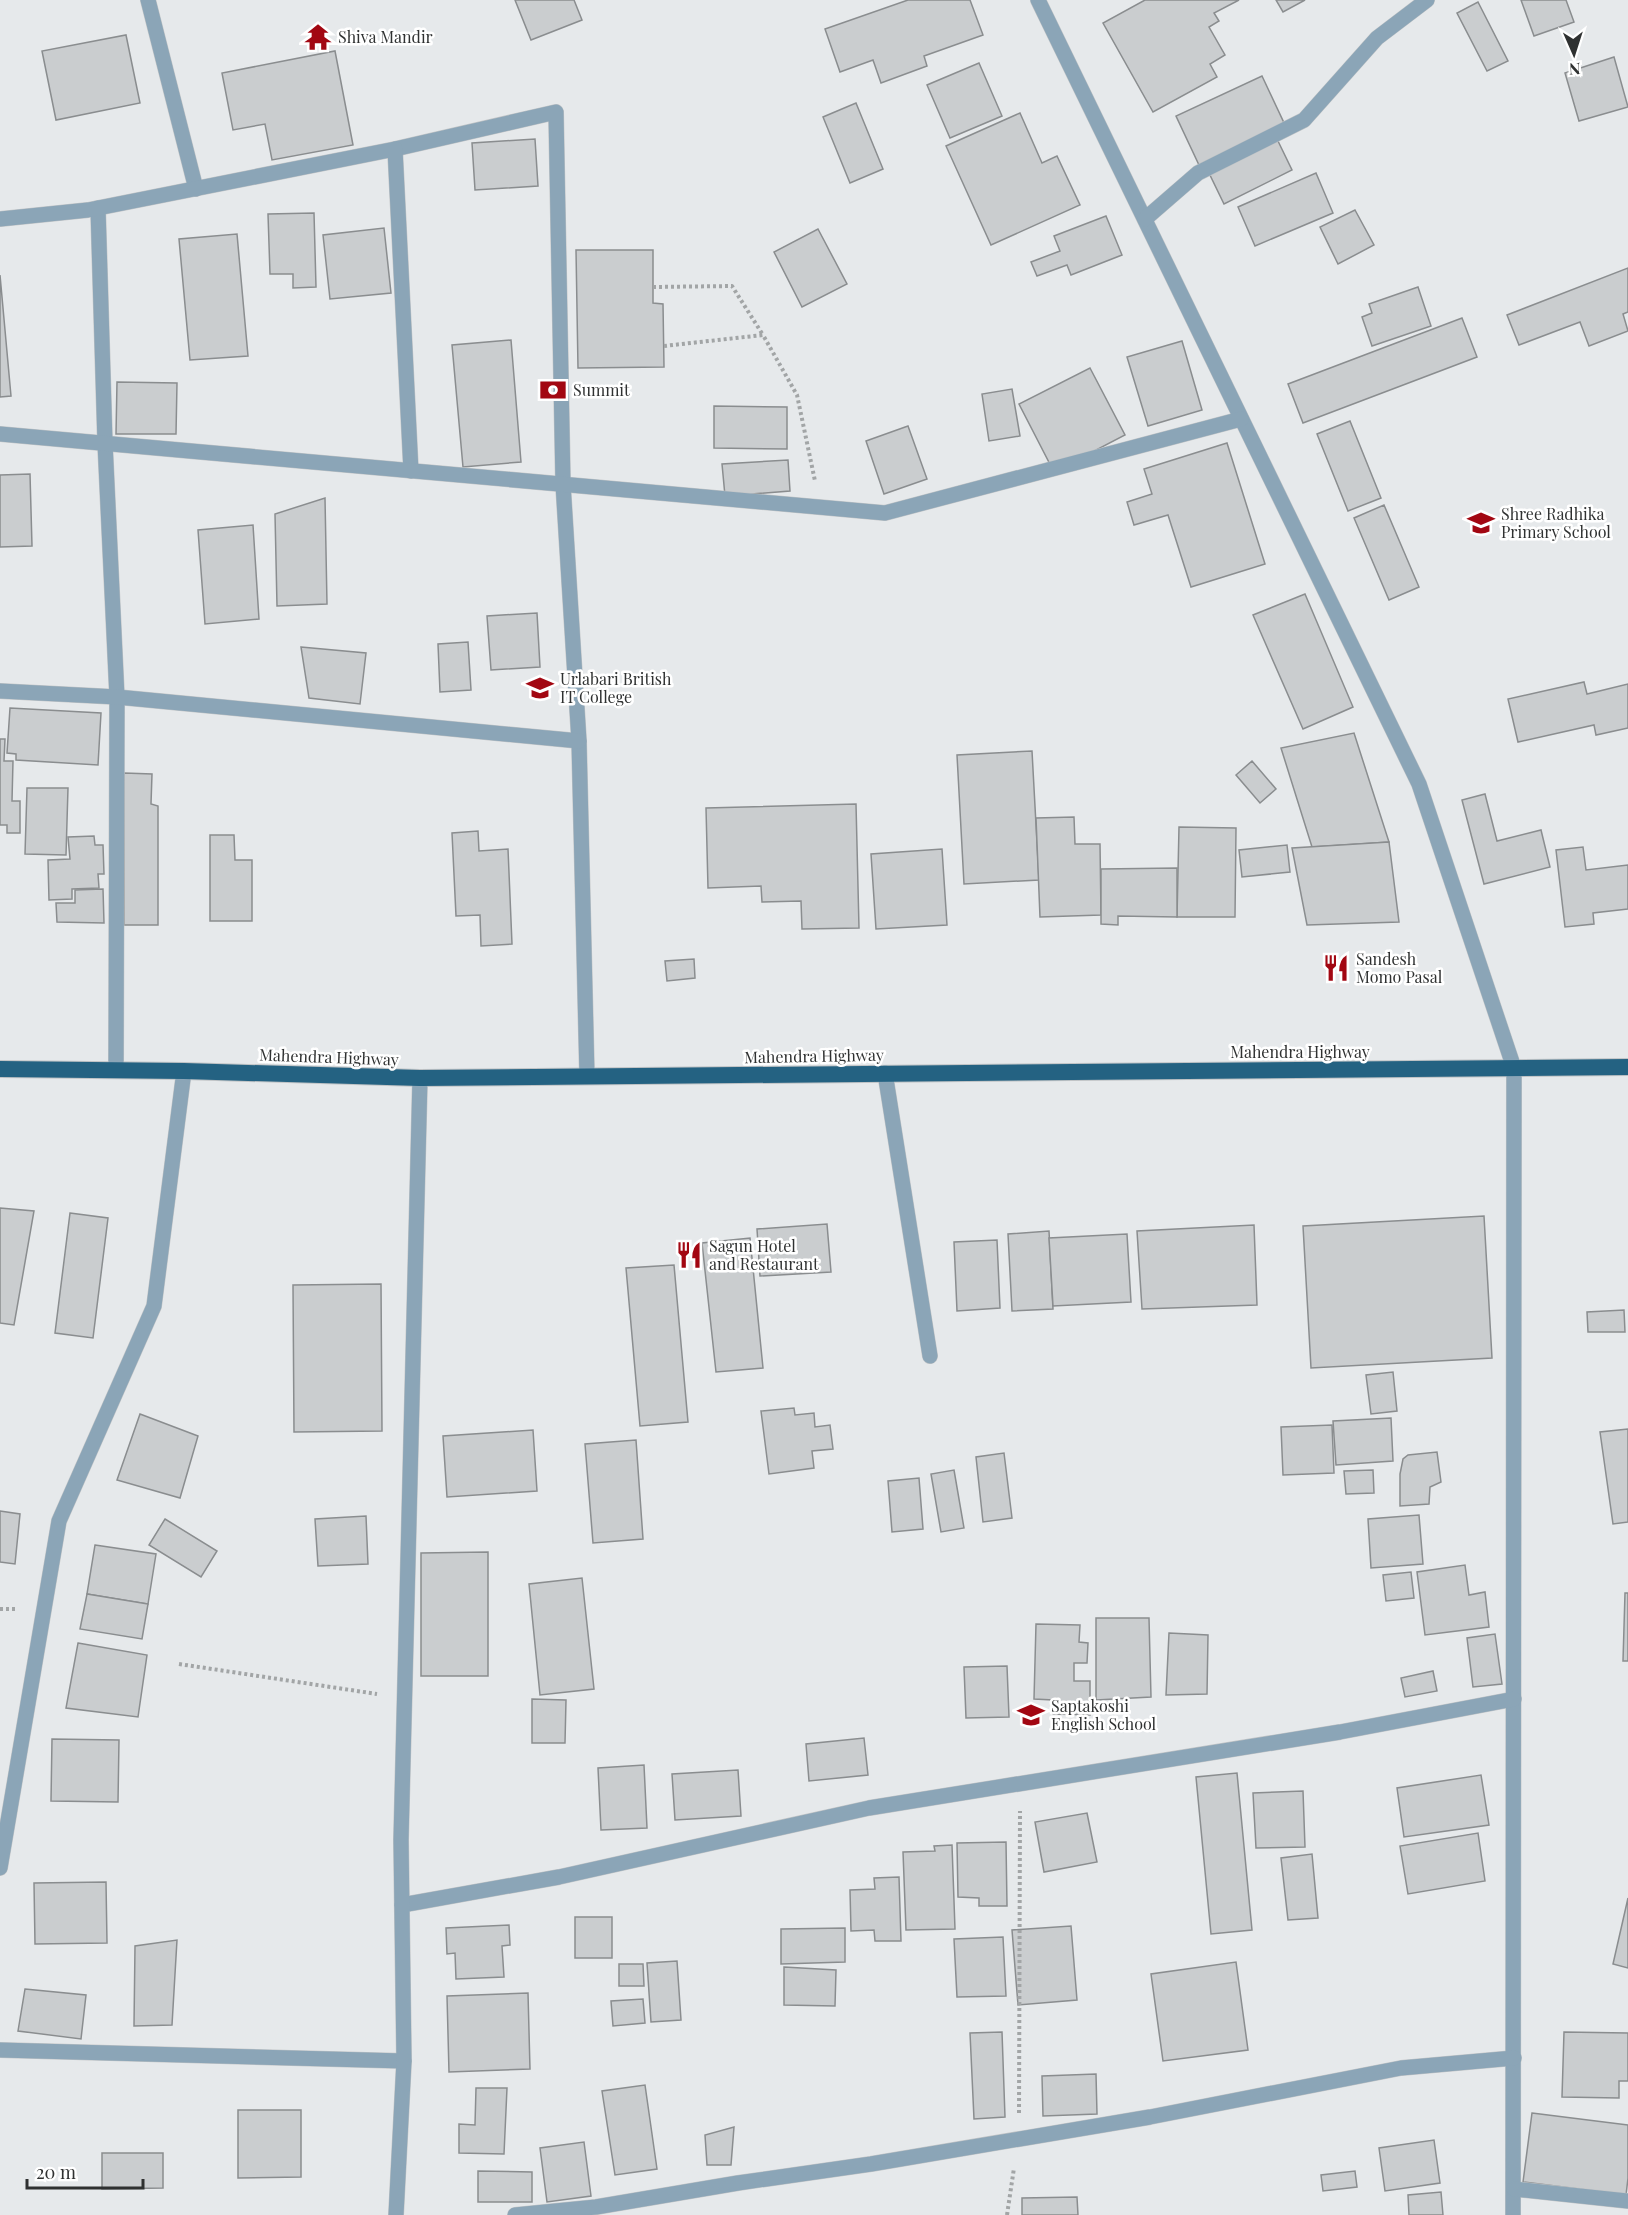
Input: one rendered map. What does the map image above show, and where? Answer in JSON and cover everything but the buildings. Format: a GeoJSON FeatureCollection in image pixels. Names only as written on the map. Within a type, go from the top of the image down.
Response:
{"type":"FeatureCollection","features":[{"type":"Feature","properties":{"kind":"highway","name":"Mahendra Highway"},"geometry":{"type":"LineString","coordinates":[[0,1069],[184,1071],[420,1078],[1628,1067]]}},
{"type":"Feature","properties":{"kind":"street"},"geometry":{"type":"LineString","coordinates":[[147,0],[196,189]]}},
{"type":"Feature","properties":{"kind":"street"},"geometry":{"type":"LineString","coordinates":[[1038,0],[1419,784],[1514,1068],[1513,2215]]}},
{"type":"Feature","properties":{"kind":"street"},"geometry":{"type":"LineString","coordinates":[[1145,219],[1198,173],[1304,120],[1377,38],[1427,0]]}},
{"type":"Feature","properties":{"kind":"street"},"geometry":{"type":"LineString","coordinates":[[0,219],[98,208],[196,189],[394,149],[556,111],[563,484],[579,741],[587,1076]]}},
{"type":"Feature","properties":{"kind":"street"},"geometry":{"type":"LineString","coordinates":[[394,149],[411,471]]}},
{"type":"Feature","properties":{"kind":"street"},"geometry":{"type":"LineString","coordinates":[[98,208],[105,443],[117,697],[116,1070]]}},
{"type":"Feature","properties":{"kind":"street"},"geometry":{"type":"LineString","coordinates":[[0,434],[885,513],[1241,419]]}},
{"type":"Feature","properties":{"kind":"street"},"geometry":{"type":"LineString","coordinates":[[0,691],[117,697],[579,741]]}},
{"type":"Feature","properties":{"kind":"street"},"geometry":{"type":"LineString","coordinates":[[0,1868],[59,1521],[154,1306],[184,1071]]}},
{"type":"Feature","properties":{"kind":"street"},"geometry":{"type":"LineString","coordinates":[[885,1073],[930,1356]]}},
{"type":"Feature","properties":{"kind":"street"},"geometry":{"type":"LineString","coordinates":[[396,2215],[404,2061],[401,1840],[420,1078]]}},
{"type":"Feature","properties":{"kind":"street"},"geometry":{"type":"LineString","coordinates":[[402,1905],[559,1877],[869,1808],[1340,1732],[1514,1699]]}},
{"type":"Feature","properties":{"kind":"street"},"geometry":{"type":"LineString","coordinates":[[0,2050],[404,2061]]}},
{"type":"Feature","properties":{"kind":"street"},"geometry":{"type":"LineString","coordinates":[[515,2215],[596,2207],[1018,2139],[1150,2117],[1401,2068],[1514,2058]]}},
{"type":"Feature","properties":{"kind":"street"},"geometry":{"type":"LineString","coordinates":[[1514,2189],[1628,2201]]}},
{"type":"Feature","properties":{"kind":"path"},"geometry":{"type":"LineString","coordinates":[[653,287],[732,286],[797,395],[820,508]]}},
{"type":"Feature","properties":{"kind":"path"},"geometry":{"type":"LineString","coordinates":[[664,346],[763,335]]}},
{"type":"Feature","properties":{"kind":"path"},"geometry":{"type":"LineString","coordinates":[[179,1664],[405,1698]]}},
{"type":"Feature","properties":{"kind":"path"},"geometry":{"type":"LineString","coordinates":[[1007,2215],[1018,2139],[1020,1784]]}},
{"type":"Feature","properties":{"kind":"place","name":"Shiva Mandir"},"geometry":{"type":"Point","coordinates":[318,37]}},
{"type":"Feature","properties":{"kind":"place","name":"Summit"},"geometry":{"type":"Point","coordinates":[553,390]}},
{"type":"Feature","properties":{"kind":"place","name":"Shree Radhika Primary School"},"geometry":{"type":"Point","coordinates":[1481,523]}},
{"type":"Feature","properties":{"kind":"place","name":"Urlabari British IT College"},"geometry":{"type":"Point","coordinates":[540,688]}},
{"type":"Feature","properties":{"kind":"place","name":"Sandesh Momo Pasal"},"geometry":{"type":"Point","coordinates":[1336,968]}},
{"type":"Feature","properties":{"kind":"place","name":"Sagun Hotel and Restaurant"},"geometry":{"type":"Point","coordinates":[689,1255]}},
{"type":"Feature","properties":{"kind":"place","name":"Saptakoshi English School"},"geometry":{"type":"Point","coordinates":[1031,1715]}}]}
